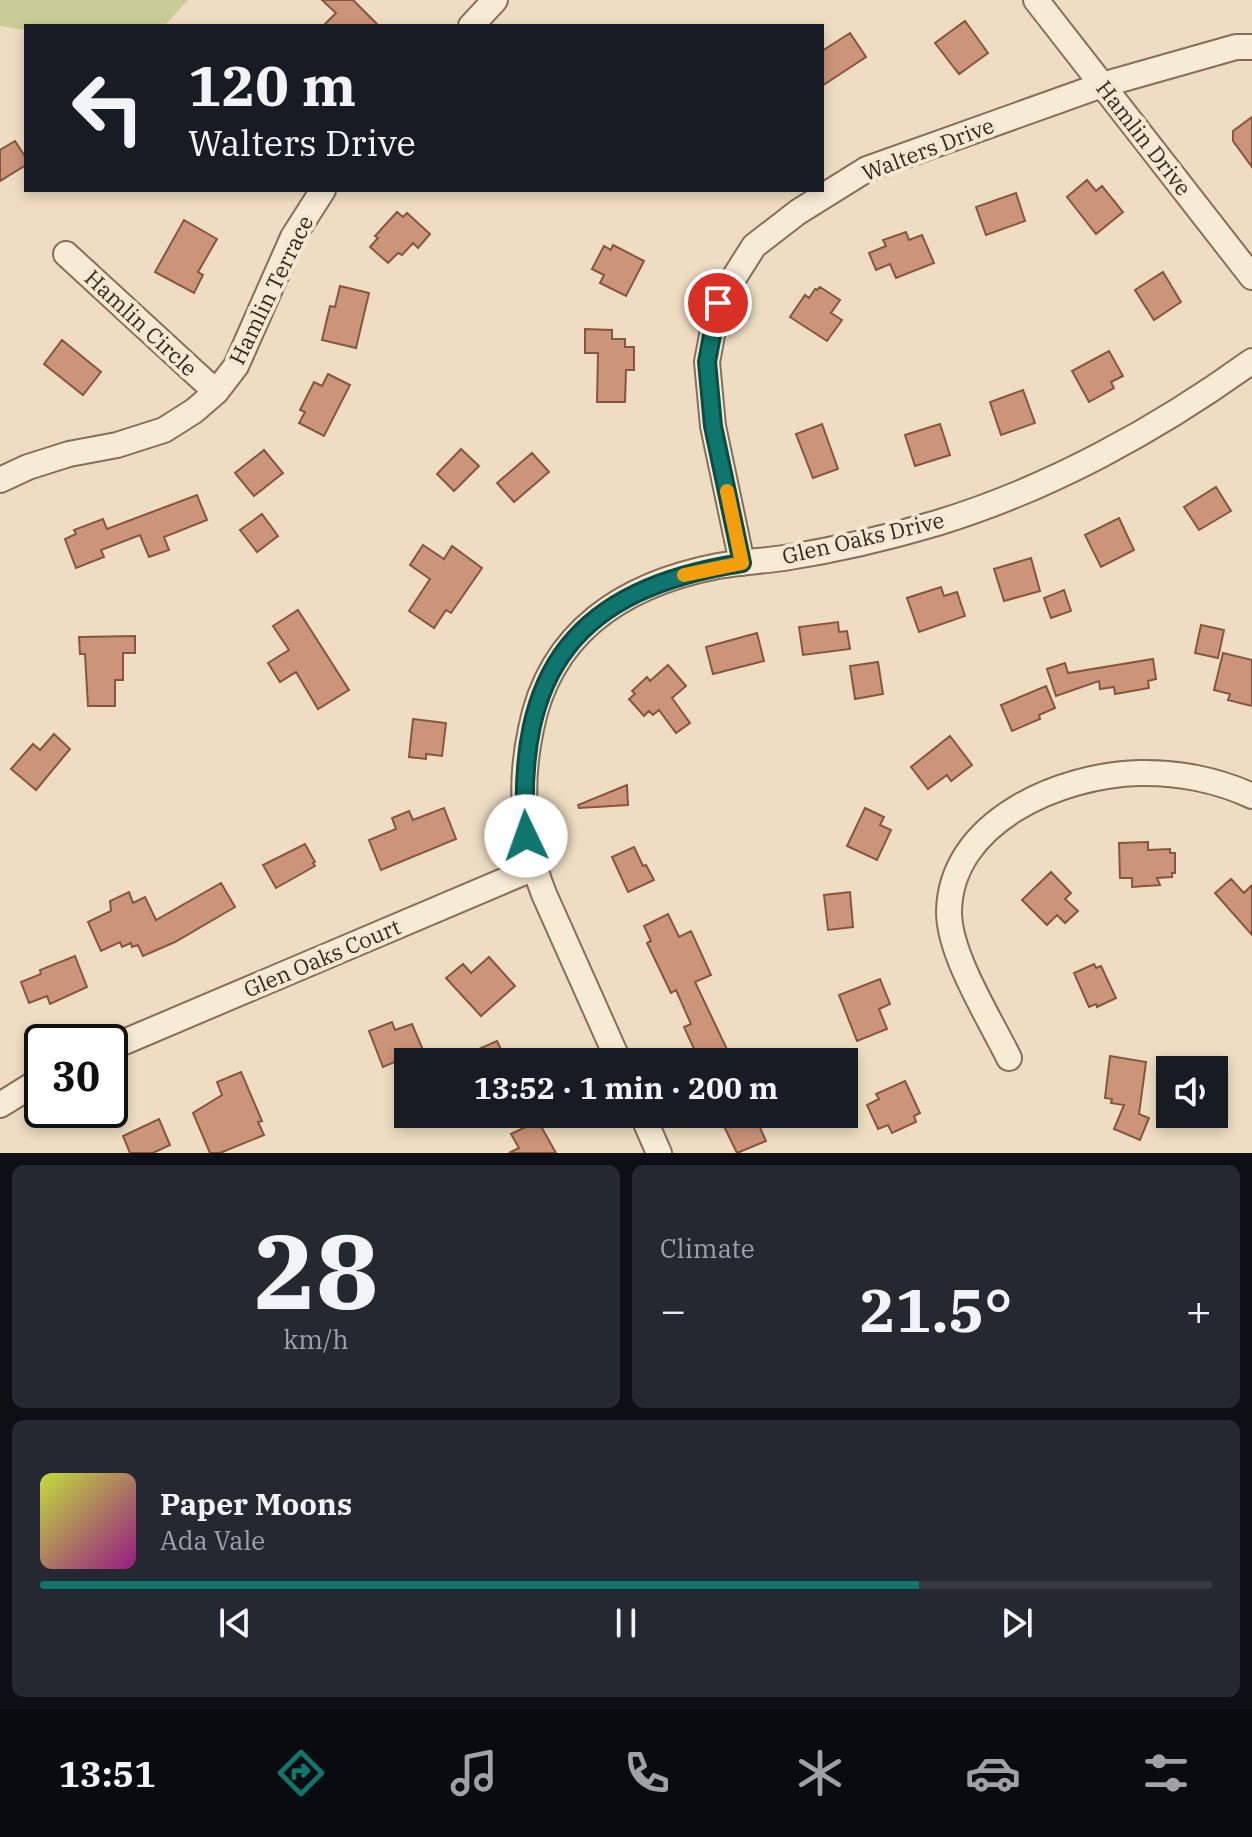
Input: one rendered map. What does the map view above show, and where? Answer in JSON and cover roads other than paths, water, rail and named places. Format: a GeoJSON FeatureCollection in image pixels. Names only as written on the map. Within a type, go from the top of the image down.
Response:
{"type":"FeatureCollection","features":[{"type":"Feature","properties":{"kind":"street"},"geometry":{"type":"LineString","coordinates":[[473,24],[495,0]]}},
{"type":"Feature","properties":{"kind":"street","name":"Hamlin Drive"},"geometry":{"type":"LineString","coordinates":[[1036,0],[1252,277]]}},
{"type":"Feature","properties":{"kind":"street","name":"Walters Drive"},"geometry":{"type":"LineString","coordinates":[[742,563],[713,426],[707,362],[718,303],[754,246],[798,212],[867,169],[1102,85],[1236,47],[1252,47]]}},
{"type":"Feature","properties":{"kind":"street","name":"Hamlin Terrace"},"geometry":{"type":"LineString","coordinates":[[0,480],[69,454],[117,445],[164,430],[216,392],[236,366],[293,237],[322,192]]}},
{"type":"Feature","properties":{"kind":"street","name":"Hamlin Circle"},"geometry":{"type":"LineString","coordinates":[[66,254],[216,392]]}},
{"type":"Feature","properties":{"kind":"street","name":"Glen Oaks Drive"},"geometry":{"type":"LineString","coordinates":[[613,1048],[534,868],[526,836],[526,753],[533,718],[556,661],[573,638],[593,618],[617,602],[685,575],[869,541],[937,523],[996,502],[1055,477],[1129,439],[1252,361]]}},
{"type":"Feature","properties":{"kind":"street"},"geometry":{"type":"LineString","coordinates":[[1009,1058],[964,968],[949,914],[951,890],[973,843],[1001,820],[1039,797],[1101,777],[1140,773],[1179,776],[1218,783],[1252,796]]}},
{"type":"Feature","properties":{"kind":"street","name":"Glen Oaks Court"},"geometry":{"type":"LineString","coordinates":[[128,1040],[534,868]]}},
{"type":"Feature","properties":{"kind":"street"},"geometry":{"type":"LineString","coordinates":[[0,1105],[24,1090]]}},
{"type":"Feature","properties":{"kind":"street"},"geometry":{"type":"LineString","coordinates":[[648,1128],[659,1153]]}}]}
